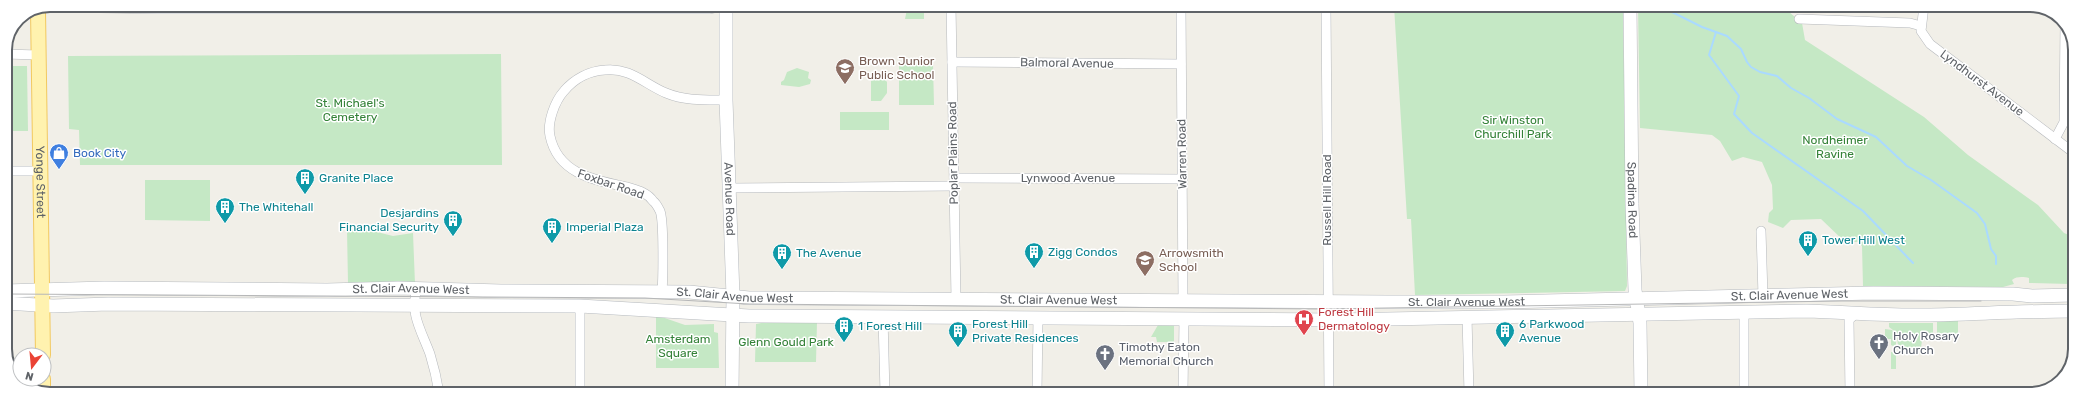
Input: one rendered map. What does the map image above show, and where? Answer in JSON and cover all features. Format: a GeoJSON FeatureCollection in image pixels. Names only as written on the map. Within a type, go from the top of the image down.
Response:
{"type":"FeatureCollection","features":[{"type":"Feature","properties":{"kind":"main road","name":"Avenue Road"},"geometry":{"type":"LineString","coordinates":[[727,12],[726,100],[733,296],[732,387]]}},
{"type":"Feature","properties":{"kind":"main road","name":"Spadina Road"},"geometry":{"type":"LineString","coordinates":[[1630,12],[1632,204],[1636,298],[1639,315],[1641,387]]}},
{"type":"Feature","properties":{"kind":"main road","name":"Yonge Street"},"geometry":{"type":"LineString","coordinates":[[38,14],[43,347]]}},
{"type":"Feature","properties":{"kind":"main road","name":"St. Clair Avenue West"},"geometry":{"type":"LineString","coordinates":[[12,291],[104,288],[327,290],[354,288],[662,292],[718,294],[749,298],[1183,302],[1504,302],[1873,293],[2013,294],[2032,296],[2068,295]]}},
{"type":"Feature","properties":{"kind":"main road"},"geometry":{"type":"LineString","coordinates":[[1091,318],[1092,300]]}},
{"type":"Feature","properties":{"kind":"main road","name":"St. Clair Avenue West"},"geometry":{"type":"LineString","coordinates":[[12,303],[42,305],[580,306],[733,315],[1328,320],[1744,312],[1842,312],[1854,314],[2068,311]]}},
{"type":"Feature","properties":{"kind":"street","name":"Poplar Plains Road"},"geometry":{"type":"LineString","coordinates":[[951,12],[956,300]]}},
{"type":"Feature","properties":{"kind":"street","name":"Warren Road"},"geometry":{"type":"LineString","coordinates":[[1181,12],[1183,302]]}},
{"type":"Feature","properties":{"kind":"street","name":"Russell Hill Road"},"geometry":{"type":"LineString","coordinates":[[1326,12],[1329,387]]}},
{"type":"Feature","properties":{"kind":"street"},"geometry":{"type":"LineString","coordinates":[[1799,19],[1910,23],[1921,26],[1923,12]]}},
{"type":"Feature","properties":{"kind":"street","name":"Lyndhurst Avenue"},"geometry":{"type":"LineString","coordinates":[[1921,26],[1923,36],[1930,44],[2068,149]]}},
{"type":"Feature","properties":{"kind":"street"},"geometry":{"type":"LineString","coordinates":[[2055,139],[2064,122],[2065,35]]}},
{"type":"Feature","properties":{"kind":"street"},"geometry":{"type":"LineString","coordinates":[[12,54],[38,55]]}},
{"type":"Feature","properties":{"kind":"street","name":"Balmoral Avenue"},"geometry":{"type":"LineString","coordinates":[[952,62],[1182,64]]}},
{"type":"Feature","properties":{"kind":"street","name":"Foxbar Road"},"geometry":{"type":"LineString","coordinates":[[662,292],[660,212],[655,203],[644,193],[585,177],[569,168],[558,156],[551,143],[549,130],[557,98],[569,85],[584,75],[606,69],[636,75],[666,93],[689,99],[726,100]]}},
{"type":"Feature","properties":{"kind":"street"},"geometry":{"type":"LineString","coordinates":[[12,171],[40,170]]}},
{"type":"Feature","properties":{"kind":"street","name":"Lynwood Avenue"},"geometry":{"type":"LineString","coordinates":[[730,188],[954,182],[1183,179]]}},
{"type":"Feature","properties":{"kind":"street"},"geometry":{"type":"LineString","coordinates":[[1761,231],[1763,296]]}},
{"type":"Feature","properties":{"kind":"street"},"geometry":{"type":"LineString","coordinates":[[417,289],[414,306],[416,320],[430,354],[438,387]]}},
{"type":"Feature","properties":{"kind":"street"},"geometry":{"type":"LineString","coordinates":[[580,306],[580,387]]}},
{"type":"Feature","properties":{"kind":"street"},"geometry":{"type":"LineString","coordinates":[[1744,312],[1744,387]]}},
{"type":"Feature","properties":{"kind":"street"},"geometry":{"type":"LineString","coordinates":[[1850,387],[1849,320],[1854,314]]}},
{"type":"Feature","properties":{"kind":"street"},"geometry":{"type":"LineString","coordinates":[[883,317],[885,387]]}},
{"type":"Feature","properties":{"kind":"street"},"geometry":{"type":"LineString","coordinates":[[1037,387],[1038,317]]}},
{"type":"Feature","properties":{"kind":"street"},"geometry":{"type":"LineString","coordinates":[[1467,317],[1469,387]]}},
{"type":"Feature","properties":{"kind":"street"},"geometry":{"type":"LineString","coordinates":[[1183,387],[1184,318]]}},
{"type":"Feature","properties":{"kind":"green space"},"geometry":{"type":"Polygon","coordinates":[[[906,12],[924,12],[924,19],[905,19],[906,12]]]}},
{"type":"Feature","properties":{"kind":"green space","name":"Sir Winston Churchill Park"},"geometry":{"type":"Polygon","coordinates":[[[1394,12],[1623,12],[1627,286],[1625,291],[1415,295],[1411,219],[1407,219],[1394,12]]]}},
{"type":"Feature","properties":{"kind":"green space","name":"Nordheimer Ravine"},"geometry":{"type":"Polygon","coordinates":[[[1638,12],[1789,12],[1802,23],[1805,40],[1924,117],[1968,155],[2038,205],[2064,233],[2068,235],[2068,284],[2029,283],[2029,278],[2020,277],[2012,280],[2014,284],[2003,287],[1863,286],[1862,246],[1858,242],[1845,242],[1821,219],[1791,220],[1783,228],[1768,222],[1769,213],[1773,209],[1772,185],[1762,162],[1743,157],[1732,161],[1720,141],[1712,135],[1640,128],[1638,12]]]}},
{"type":"Feature","properties":{"kind":"green space","name":"St. Michael's Cemetery"},"geometry":{"type":"Polygon","coordinates":[[[501,54],[502,165],[80,165],[79,130],[69,129],[68,56],[501,54]]]}},
{"type":"Feature","properties":{"kind":"green space"},"geometry":{"type":"Polygon","coordinates":[[[899,64],[933,64],[934,105],[899,105],[899,64]]]}},
{"type":"Feature","properties":{"kind":"green space"},"geometry":{"type":"Polygon","coordinates":[[[12,66],[27,66],[28,131],[12,131],[12,66]]]}},
{"type":"Feature","properties":{"kind":"green space"},"geometry":{"type":"Polygon","coordinates":[[[797,68],[809,72],[808,78],[811,80],[810,84],[799,87],[781,85],[781,82],[784,80],[787,72],[797,68]]]}},
{"type":"Feature","properties":{"kind":"green space"},"geometry":{"type":"Polygon","coordinates":[[[881,75],[887,82],[887,93],[881,101],[871,101],[871,81],[881,75]]]}},
{"type":"Feature","properties":{"kind":"green space"},"geometry":{"type":"Polygon","coordinates":[[[840,112],[889,112],[889,130],[840,130],[840,112]]]}},
{"type":"Feature","properties":{"kind":"green space"},"geometry":{"type":"Polygon","coordinates":[[[145,180],[210,180],[210,221],[145,220],[145,180]]]}},
{"type":"Feature","properties":{"kind":"green space"},"geometry":{"type":"Polygon","coordinates":[[[361,228],[393,236],[413,233],[415,284],[348,283],[347,230],[361,228]]]}},
{"type":"Feature","properties":{"kind":"green space","name":"Amsterdam Square"},"geometry":{"type":"Polygon","coordinates":[[[656,315],[685,325],[714,324],[714,332],[718,333],[719,368],[656,368],[656,315]]]}},
{"type":"Feature","properties":{"kind":"green space"},"geometry":{"type":"Polygon","coordinates":[[[1958,320],[1958,334],[1937,333],[1937,322],[1958,320]]]}},
{"type":"Feature","properties":{"kind":"green space","name":"Glenn Gould Park"},"geometry":{"type":"Polygon","coordinates":[[[766,322],[817,322],[816,362],[755,362],[756,324],[766,322]]]}},
{"type":"Feature","properties":{"kind":"green space"},"geometry":{"type":"Polygon","coordinates":[[[1889,323],[1933,323],[1933,333],[1923,335],[1921,347],[1898,347],[1897,333],[1889,327],[1889,323]]]}},
{"type":"Feature","properties":{"kind":"green space"},"geometry":{"type":"Polygon","coordinates":[[[1158,325],[1174,325],[1174,342],[1157,342],[1156,337],[1151,337],[1158,325]]]}},
{"type":"Feature","properties":{"kind":"green space"},"geometry":{"type":"Polygon","coordinates":[[[1885,329],[1892,330],[1896,335],[1896,369],[1891,369],[1891,352],[1894,352],[1895,347],[1891,345],[1891,339],[1885,339],[1885,329]]]}},
{"type":"Feature","properties":{"kind":"waterway"},"geometry":{"type":"LineString","coordinates":[[1672,12],[1702,27],[1727,36],[1741,49],[1751,67],[1760,72],[1777,76],[1791,88],[1809,98],[1837,119],[1876,137],[1907,166],[1931,180],[1977,213],[1985,224],[1991,249],[1996,256],[1996,264]]}},
{"type":"Feature","properties":{"kind":"waterway"},"geometry":{"type":"LineString","coordinates":[[1716,32],[1709,55],[1739,96],[1734,114],[1752,133],[1863,211],[1913,263]]}},
{"type":"Feature","properties":{"kind":"tram line"},"geometry":{"type":"LineString","coordinates":[[12,294],[645,298],[749,304],[1320,309],[1842,301],[1981,301]]}},
{"type":"Feature","properties":{"kind":"place","name":"Brown Junior Public School"},"geometry":{"type":"Point","coordinates":[845,85]}},
{"type":"Feature","properties":{"kind":"place","name":"Book City"},"geometry":{"type":"Point","coordinates":[59,170]}},
{"type":"Feature","properties":{"kind":"place","name":"Granite Place"},"geometry":{"type":"Point","coordinates":[305,195]}},
{"type":"Feature","properties":{"kind":"place","name":"The Whitehall"},"geometry":{"type":"Point","coordinates":[225,224]}},
{"type":"Feature","properties":{"kind":"place","name":"Desjardins Financial Security"},"geometry":{"type":"Point","coordinates":[453,237]}},
{"type":"Feature","properties":{"kind":"place","name":"Imperial Plaza"},"geometry":{"type":"Point","coordinates":[552,244]}},
{"type":"Feature","properties":{"kind":"place","name":"Tower Hill West"},"geometry":{"type":"Point","coordinates":[1808,257]}},
{"type":"Feature","properties":{"kind":"place","name":"Zigg Condos"},"geometry":{"type":"Point","coordinates":[1034,269]}},
{"type":"Feature","properties":{"kind":"place","name":"The Avenue"},"geometry":{"type":"Point","coordinates":[782,270]}},
{"type":"Feature","properties":{"kind":"place","name":"Arrowsmith School"},"geometry":{"type":"Point","coordinates":[1145,277]}},
{"type":"Feature","properties":{"kind":"place","name":"Forest Hill Dermatology"},"geometry":{"type":"Point","coordinates":[1304,336]}},
{"type":"Feature","properties":{"kind":"place","name":"1 Forest Hill"},"geometry":{"type":"Point","coordinates":[844,343]}},
{"type":"Feature","properties":{"kind":"place","name":"Forest Hill Private Residences"},"geometry":{"type":"Point","coordinates":[958,348]}},
{"type":"Feature","properties":{"kind":"place","name":"6 Parkwood Avenue"},"geometry":{"type":"Point","coordinates":[1505,348]}},
{"type":"Feature","properties":{"kind":"place","name":"Holy Rosary Church"},"geometry":{"type":"Point","coordinates":[1879,360]}},
{"type":"Feature","properties":{"kind":"place","name":"Timothy Eaton Memorial Church"},"geometry":{"type":"Point","coordinates":[1105,371]}}]}
